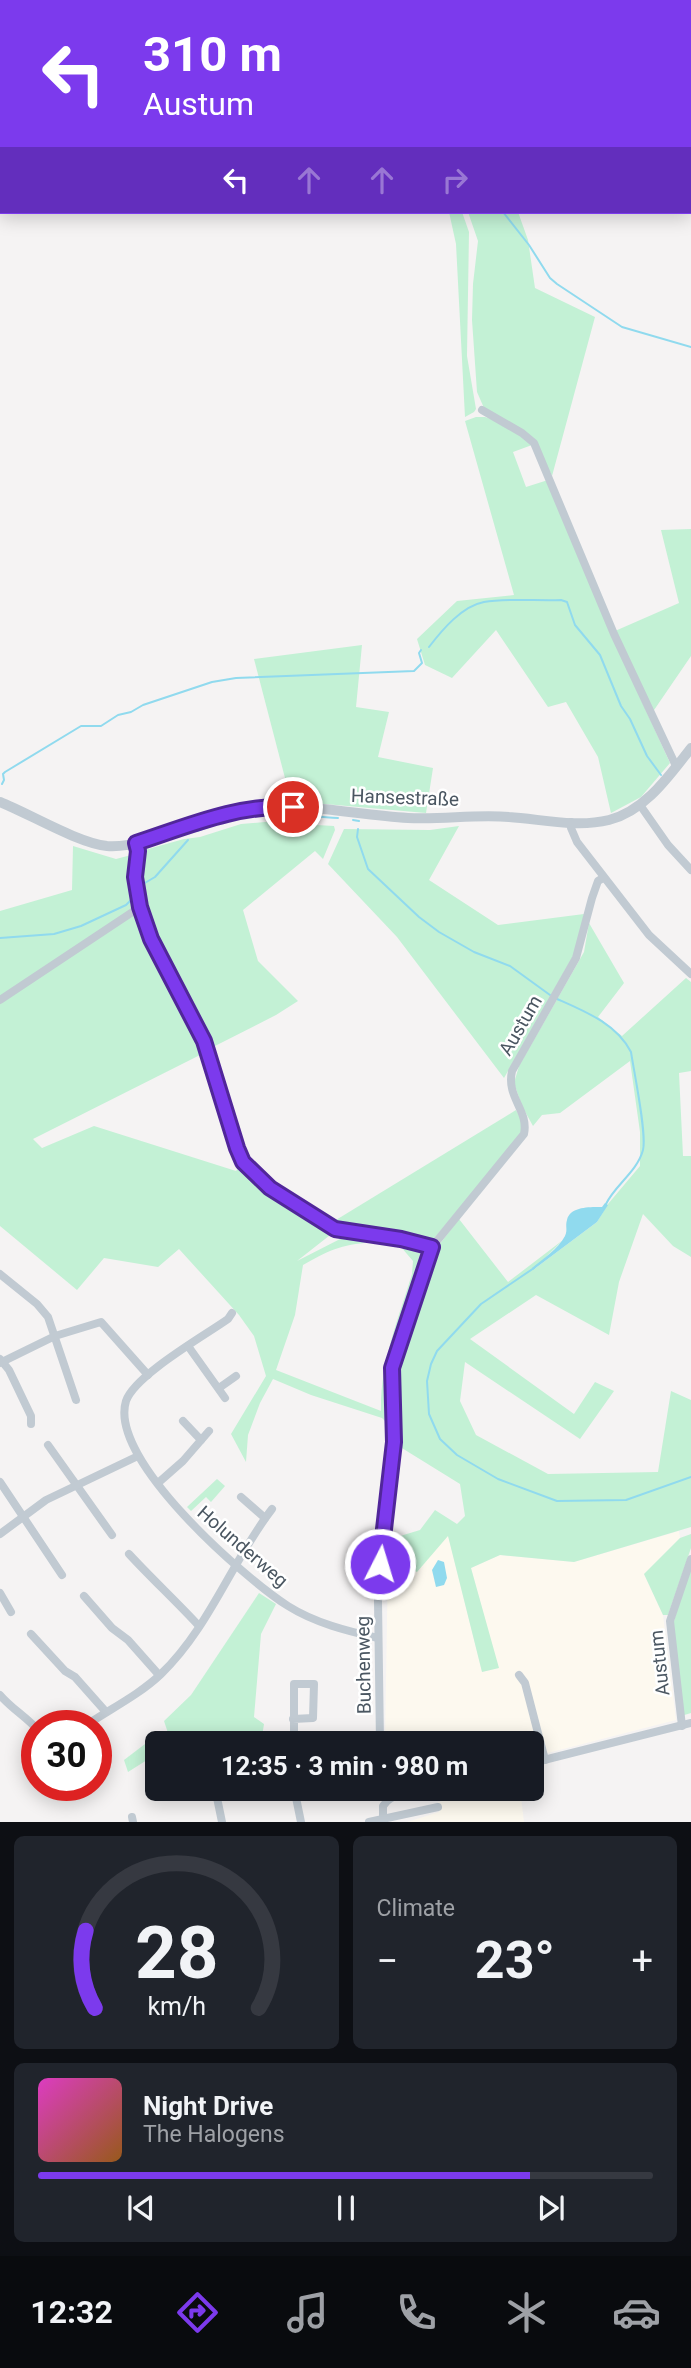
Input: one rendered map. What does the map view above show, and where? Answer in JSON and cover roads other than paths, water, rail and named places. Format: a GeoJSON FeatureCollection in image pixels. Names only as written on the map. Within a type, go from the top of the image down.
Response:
{"type":"FeatureCollection","features":[{"type":"Feature","properties":{"kind":"street"},"geometry":{"type":"LineString","coordinates":[[482,410],[534,443],[624,657],[676,766]]}},
{"type":"Feature","properties":{"kind":"street"},"geometry":{"type":"LineString","coordinates":[[691,748],[639,805],[668,845],[691,870]]}},
{"type":"Feature","properties":{"kind":"street","name":"Hansestraße"},"geometry":{"type":"LineString","coordinates":[[0,802],[99,845],[121,846],[224,814],[263,807],[412,818],[496,816],[571,822],[611,819],[639,805]]}},
{"type":"Feature","properties":{"kind":"street"},"geometry":{"type":"LineString","coordinates":[[571,822],[574,836],[603,877],[649,935],[691,974]]}},
{"type":"Feature","properties":{"kind":"street"},"geometry":{"type":"LineString","coordinates":[[136,843],[138,851],[135,877],[140,907],[151,939],[204,1041],[243,1162],[282,1198],[335,1229],[388,1236],[432,1247]]}},
{"type":"Feature","properties":{"kind":"street","name":"Austum"},"geometry":{"type":"LineString","coordinates":[[382,1545],[394,1442],[392,1368],[432,1247],[524,1134],[526,1124],[510,1087],[512,1071],[576,958],[592,898],[598,881],[603,877]]}},
{"type":"Feature","properties":{"kind":"street"},"geometry":{"type":"LineString","coordinates":[[0,1000],[140,907]]}},
{"type":"Feature","properties":{"kind":"street"},"geometry":{"type":"LineString","coordinates":[[0,1274],[43,1310],[55,1336],[76,1400]]}},
{"type":"Feature","properties":{"kind":"street","name":"Holunderweg"},"geometry":{"type":"LineString","coordinates":[[232,1313],[228,1319],[132,1389],[124,1410],[126,1430],[138,1456],[180,1511],[235,1566],[275,1597],[304,1615],[344,1630],[378,1638]]}},
{"type":"Feature","properties":{"kind":"street"},"geometry":{"type":"LineString","coordinates":[[31,1424],[31,1416],[9,1370],[1,1361],[55,1336],[101,1322],[148,1375]]}},
{"type":"Feature","properties":{"kind":"street"},"geometry":{"type":"LineString","coordinates":[[188,1346],[225,1398]]}},
{"type":"Feature","properties":{"kind":"street"},"geometry":{"type":"LineString","coordinates":[[219,1388],[236,1376]]}},
{"type":"Feature","properties":{"kind":"street"},"geometry":{"type":"LineString","coordinates":[[183,1421],[201,1440]]}},
{"type":"Feature","properties":{"kind":"street"},"geometry":{"type":"LineString","coordinates":[[158,1483],[209,1431]]}},
{"type":"Feature","properties":{"kind":"street"},"geometry":{"type":"LineString","coordinates":[[48,1445],[113,1535]]}},
{"type":"Feature","properties":{"kind":"street"},"geometry":{"type":"LineString","coordinates":[[0,1534],[46,1500],[138,1456]]}},
{"type":"Feature","properties":{"kind":"street"},"geometry":{"type":"LineString","coordinates":[[0,1482],[62,1575]]}},
{"type":"Feature","properties":{"kind":"street"},"geometry":{"type":"LineString","coordinates":[[241,1497],[265,1518]]}},
{"type":"Feature","properties":{"kind":"street"},"geometry":{"type":"LineString","coordinates":[[109,1710],[159,1675],[181,1652],[272,1509]]}},
{"type":"Feature","properties":{"kind":"street","name":"Buchenweg"},"geometry":{"type":"LineString","coordinates":[[380,1731],[378,1638],[382,1545]]}},
{"type":"Feature","properties":{"kind":"street"},"geometry":{"type":"LineString","coordinates":[[129,1554],[199,1626]]}},
{"type":"Feature","properties":{"kind":"street","name":"Austum"},"geometry":{"type":"LineString","coordinates":[[686,1724],[670,1621],[691,1559]]}},
{"type":"Feature","properties":{"kind":"street"},"geometry":{"type":"LineString","coordinates":[[0,1594],[11,1612]]}},
{"type":"Feature","properties":{"kind":"street"},"geometry":{"type":"LineString","coordinates":[[84,1597],[159,1675]]}},
{"type":"Feature","properties":{"kind":"street"},"geometry":{"type":"LineString","coordinates":[[31,1634],[104,1710]]}},
{"type":"Feature","properties":{"kind":"street"},"geometry":{"type":"LineString","coordinates":[[519,1675],[525,1683],[545,1760],[686,1724]]}},
{"type":"Feature","properties":{"kind":"street"},"geometry":{"type":"LineString","coordinates":[[293,1719],[313,1718],[314,1684],[294,1684],[293,1719],[294,1731]]}},
{"type":"Feature","properties":{"kind":"street"},"geometry":{"type":"LineString","coordinates":[[0,1695],[10,1707],[21,1712]]}},
{"type":"Feature","properties":{"kind":"street"},"geometry":{"type":"LineString","coordinates":[[218,1801],[222,1822]]}},
{"type":"Feature","properties":{"kind":"street"},"geometry":{"type":"LineString","coordinates":[[297,1801],[301,1822]]}},
{"type":"Feature","properties":{"kind":"street"},"geometry":{"type":"LineString","coordinates":[[383,1820],[383,1806],[386,1801]]}},
{"type":"Feature","properties":{"kind":"street"},"geometry":{"type":"LineString","coordinates":[[369,1822],[438,1807]]}},
{"type":"Feature","properties":{"kind":"water"},"geometry":{"type":"Polygon","coordinates":[[[605,1203],[608,1205],[597,1222],[533,1270],[532,1268],[562,1241],[566,1234],[567,1220],[572,1212],[582,1208],[602,1207],[605,1203]]]}},
{"type":"Feature","properties":{"kind":"water"},"geometry":{"type":"Polygon","coordinates":[[[438,1560],[444,1562],[447,1578],[444,1585],[436,1587],[432,1570],[438,1560]]]}},
{"type":"Feature","properties":{"kind":"waterway"},"geometry":{"type":"LineString","coordinates":[[505,214],[557,284],[622,327],[691,347]]}},
{"type":"Feature","properties":{"kind":"waterway"},"geometry":{"type":"LineString","coordinates":[[429,647],[453,620],[476,604],[512,600],[567,602],[575,625],[600,655],[621,706],[647,756],[661,775]]}},
{"type":"Feature","properties":{"kind":"waterway"},"geometry":{"type":"LineString","coordinates":[[2,784],[5,772],[81,726],[101,726],[118,715],[143,705],[212,682],[236,678],[414,671],[422,663],[419,653],[421,650]]}},
{"type":"Feature","properties":{"kind":"waterway"},"geometry":{"type":"LineString","coordinates":[[197,831],[249,815],[266,813],[338,818]]}},
{"type":"Feature","properties":{"kind":"waterway"},"geometry":{"type":"LineString","coordinates":[[353,820],[359,821]]}},
{"type":"Feature","properties":{"kind":"waterway"},"geometry":{"type":"LineString","coordinates":[[358,829],[357,837],[368,869],[419,917],[474,952],[510,966],[550,995]]}},
{"type":"Feature","properties":{"kind":"waterway"},"geometry":{"type":"LineString","coordinates":[[138,887],[155,877],[188,840]]}},
{"type":"Feature","properties":{"kind":"waterway"},"geometry":{"type":"LineString","coordinates":[[0,938],[54,934],[81,926],[126,905],[131,900],[133,889]]}},
{"type":"Feature","properties":{"kind":"waterway"},"geometry":{"type":"LineString","coordinates":[[555,998],[588,1013],[608,1026],[625,1042],[631,1052],[642,1117],[643,1150],[636,1165],[606,1204]]}},
{"type":"Feature","properties":{"kind":"waterway"},"geometry":{"type":"LineString","coordinates":[[534,1268],[481,1304],[437,1351],[427,1381],[429,1414],[440,1439],[457,1455],[498,1479],[557,1501],[626,1500],[691,1477]]}}]}
